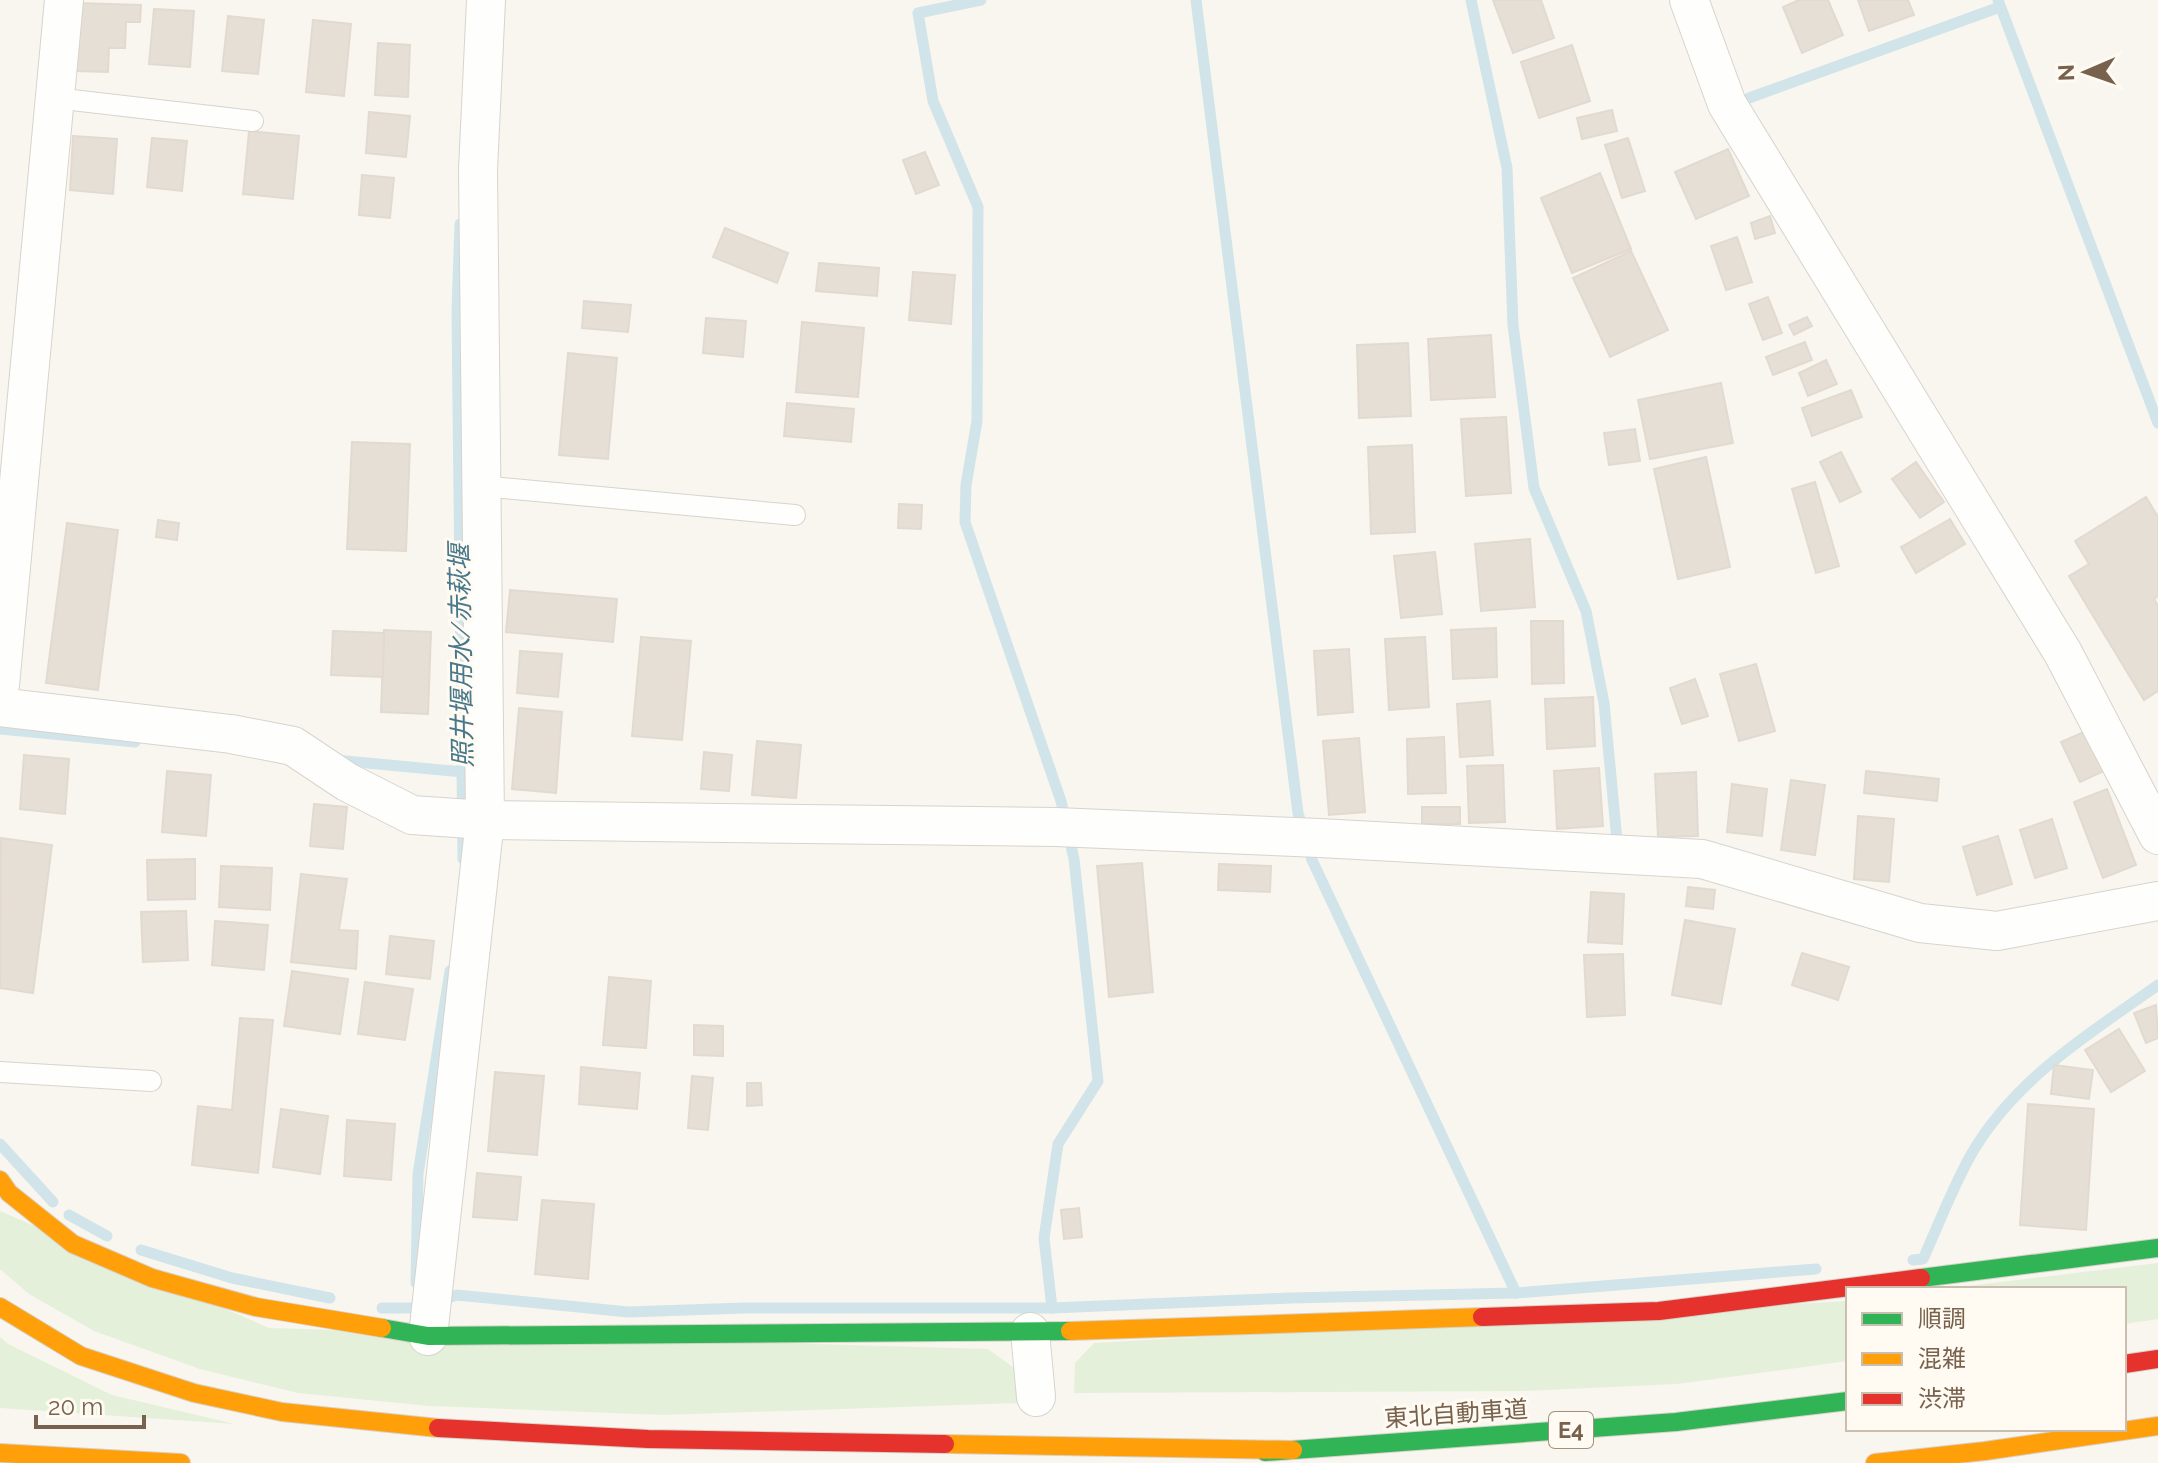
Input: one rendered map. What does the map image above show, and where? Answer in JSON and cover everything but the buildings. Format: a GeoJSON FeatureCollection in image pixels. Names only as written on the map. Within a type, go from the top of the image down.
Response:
{"type":"FeatureCollection","features":[{"type":"Feature","properties":{"kind":"main road"},"geometry":{"type":"LineString","coordinates":[[0,1180],[9,1193],[73,1244],[152,1278],[256,1307],[428,1336],[1030,1332],[1659,1311],[1846,1287]]}},
{"type":"Feature","properties":{"kind":"main road"},"geometry":{"type":"LineString","coordinates":[[1849,1287],[2158,1248]]}},
{"type":"Feature","properties":{"kind":"main road"},"geometry":{"type":"LineString","coordinates":[[0,1307],[81,1356],[194,1393],[282,1412],[468,1431],[648,1439],[1293,1450]]}},
{"type":"Feature","properties":{"kind":"main road"},"geometry":{"type":"LineString","coordinates":[[2126,1364],[2158,1359]]}},
{"type":"Feature","properties":{"kind":"main road","name":"東北自動車道"},"geometry":{"type":"LineString","coordinates":[[1066,1463],[1676,1422],[1846,1401]]}},
{"type":"Feature","properties":{"kind":"main road"},"geometry":{"type":"LineString","coordinates":[[2126,1431],[2158,1426]]}},
{"type":"Feature","properties":{"kind":"main road"},"geometry":{"type":"LineString","coordinates":[[1875,1463],[2123,1431]]}},
{"type":"Feature","properties":{"kind":"main road"},"geometry":{"type":"LineString","coordinates":[[1922,1463],[1985,1451]]}},
{"type":"Feature","properties":{"kind":"main road"},"geometry":{"type":"LineString","coordinates":[[0,1453],[181,1463]]}},
{"type":"Feature","properties":{"kind":"street"},"geometry":{"type":"LineString","coordinates":[[0,685],[64,0]]}},
{"type":"Feature","properties":{"kind":"street"},"geometry":{"type":"LineString","coordinates":[[428,1336],[485,820],[478,170],[486,0]]}},
{"type":"Feature","properties":{"kind":"street"},"geometry":{"type":"LineString","coordinates":[[1689,0],[1727,104],[2063,653],[2158,835]]}},
{"type":"Feature","properties":{"kind":"street"},"geometry":{"type":"LineString","coordinates":[[0,707],[231,734],[293,746],[347,782],[412,815],[485,820],[1056,827],[1702,859],[1920,923],[1997,931],[2158,901]]}},
{"type":"Feature","properties":{"kind":"street"},"geometry":{"type":"LineString","coordinates":[[1030,1332],[1036,1397]]}},
{"type":"Feature","properties":{"kind":"lane"},"geometry":{"type":"LineString","coordinates":[[55,98],[253,121]]}},
{"type":"Feature","properties":{"kind":"lane"},"geometry":{"type":"LineString","coordinates":[[481,486],[795,515]]}},
{"type":"Feature","properties":{"kind":"lane"},"geometry":{"type":"LineString","coordinates":[[0,1072],[151,1081]]}},
{"type":"Feature","properties":{"kind":"green space"},"geometry":{"type":"Polygon","coordinates":[[[0,1211],[269,1328],[988,1349],[1021,1373],[1019,1403],[664,1415],[429,1406],[298,1393],[200,1369],[94,1331],[29,1294],[0,1269],[0,1211]]]}},
{"type":"Feature","properties":{"kind":"green space"},"geometry":{"type":"Polygon","coordinates":[[[2158,1263],[2158,1319],[2126,1324],[2126,1287],[1960,1287],[2158,1263]]]}},
{"type":"Feature","properties":{"kind":"green space"},"geometry":{"type":"Polygon","coordinates":[[[1846,1301],[1846,1361],[1677,1384],[1522,1391],[1074,1393],[1075,1363],[1094,1343],[1846,1301]]]}},
{"type":"Feature","properties":{"kind":"green space"},"geometry":{"type":"Polygon","coordinates":[[[0,1337],[8,1344],[112,1395],[235,1424],[0,1408],[0,1337]]]}},
{"type":"Feature","properties":{"kind":"waterway"},"geometry":{"type":"LineString","coordinates":[[981,0],[918,13],[933,101],[978,207],[977,421],[966,485],[965,522],[1061,801],[1074,859],[1098,1081],[1058,1144],[1044,1238],[1052,1308]]}},
{"type":"Feature","properties":{"kind":"waterway"},"geometry":{"type":"LineString","coordinates":[[1196,0],[1298,813],[1312,860],[1516,1293]]}},
{"type":"Feature","properties":{"kind":"waterway"},"geometry":{"type":"LineString","coordinates":[[1471,0],[1507,168],[1513,325],[1534,488],[1586,611],[1604,703],[1617,840]]}},
{"type":"Feature","properties":{"kind":"waterway"},"geometry":{"type":"LineString","coordinates":[[1998,0],[2158,423]]}},
{"type":"Feature","properties":{"kind":"waterway"},"geometry":{"type":"LineString","coordinates":[[1749,98],[2000,7]]}},
{"type":"Feature","properties":{"kind":"waterway","name":"照井堰用水/赤萩堰"},"geometry":{"type":"LineString","coordinates":[[460,224],[457,311],[463,859]]}},
{"type":"Feature","properties":{"kind":"waterway"},"geometry":{"type":"LineString","coordinates":[[0,729],[135,742]]}},
{"type":"Feature","properties":{"kind":"waterway"},"geometry":{"type":"LineString","coordinates":[[335,760],[463,772]]}},
{"type":"Feature","properties":{"kind":"waterway","name":"照井堰用水/赤萩堰"},"geometry":{"type":"LineString","coordinates":[[416,1283],[418,1174],[450,971]]}},
{"type":"Feature","properties":{"kind":"waterway"},"geometry":{"type":"LineString","coordinates":[[1913,1260],[1923,1259],[1972,1153],[2010,1102],[2080,1040],[2158,985]]}},
{"type":"Feature","properties":{"kind":"waterway"},"geometry":{"type":"LineString","coordinates":[[0,1144],[53,1202]]}},
{"type":"Feature","properties":{"kind":"waterway"},"geometry":{"type":"LineString","coordinates":[[69,1215],[107,1236]]}},
{"type":"Feature","properties":{"kind":"waterway"},"geometry":{"type":"LineString","coordinates":[[141,1250],[232,1278],[330,1298]]}},
{"type":"Feature","properties":{"kind":"waterway"},"geometry":{"type":"LineString","coordinates":[[441,1300],[457,1295],[628,1312],[745,1308],[1052,1308],[1516,1293],[1816,1269]]}},
{"type":"Feature","properties":{"kind":"waterway"},"geometry":{"type":"LineString","coordinates":[[382,1308],[424,1305]]}},
{"type":"Feature","properties":{"kind":"traffic: fast"},"geometry":{"type":"LineString","coordinates":[[1921,1278],[2158,1248]]}},
{"type":"Feature","properties":{"kind":"traffic: fast"},"geometry":{"type":"LineString","coordinates":[[382,1328],[428,1336],[1070,1331]]}},
{"type":"Feature","properties":{"kind":"traffic: fast"},"geometry":{"type":"LineString","coordinates":[[1265,1452],[1676,1422],[1846,1401]]}},
{"type":"Feature","properties":{"kind":"traffic: slow"},"geometry":{"type":"LineString","coordinates":[[0,1180],[9,1193],[73,1244],[152,1278],[256,1307],[382,1328]]}},
{"type":"Feature","properties":{"kind":"traffic: slow"},"geometry":{"type":"LineString","coordinates":[[0,1307],[81,1356],[194,1393],[282,1412],[438,1428]]}},
{"type":"Feature","properties":{"kind":"traffic: slow"},"geometry":{"type":"LineString","coordinates":[[1070,1331],[1482,1317]]}},
{"type":"Feature","properties":{"kind":"traffic: slow"},"geometry":{"type":"LineString","coordinates":[[2126,1431],[2158,1426]]}},
{"type":"Feature","properties":{"kind":"traffic: slow"},"geometry":{"type":"LineString","coordinates":[[1875,1463],[2123,1431]]}},
{"type":"Feature","properties":{"kind":"traffic: slow"},"geometry":{"type":"LineString","coordinates":[[945,1444],[1293,1450]]}},
{"type":"Feature","properties":{"kind":"traffic: slow"},"geometry":{"type":"LineString","coordinates":[[0,1453],[181,1463]]}},
{"type":"Feature","properties":{"kind":"traffic: jam"},"geometry":{"type":"LineString","coordinates":[[1850,1287],[1921,1278]]}},
{"type":"Feature","properties":{"kind":"traffic: jam"},"geometry":{"type":"LineString","coordinates":[[1482,1317],[1659,1311],[1846,1287]]}},
{"type":"Feature","properties":{"kind":"traffic: jam"},"geometry":{"type":"LineString","coordinates":[[2126,1364],[2158,1359]]}},
{"type":"Feature","properties":{"kind":"traffic: jam"},"geometry":{"type":"LineString","coordinates":[[438,1428],[648,1439],[945,1444]]}}]}
